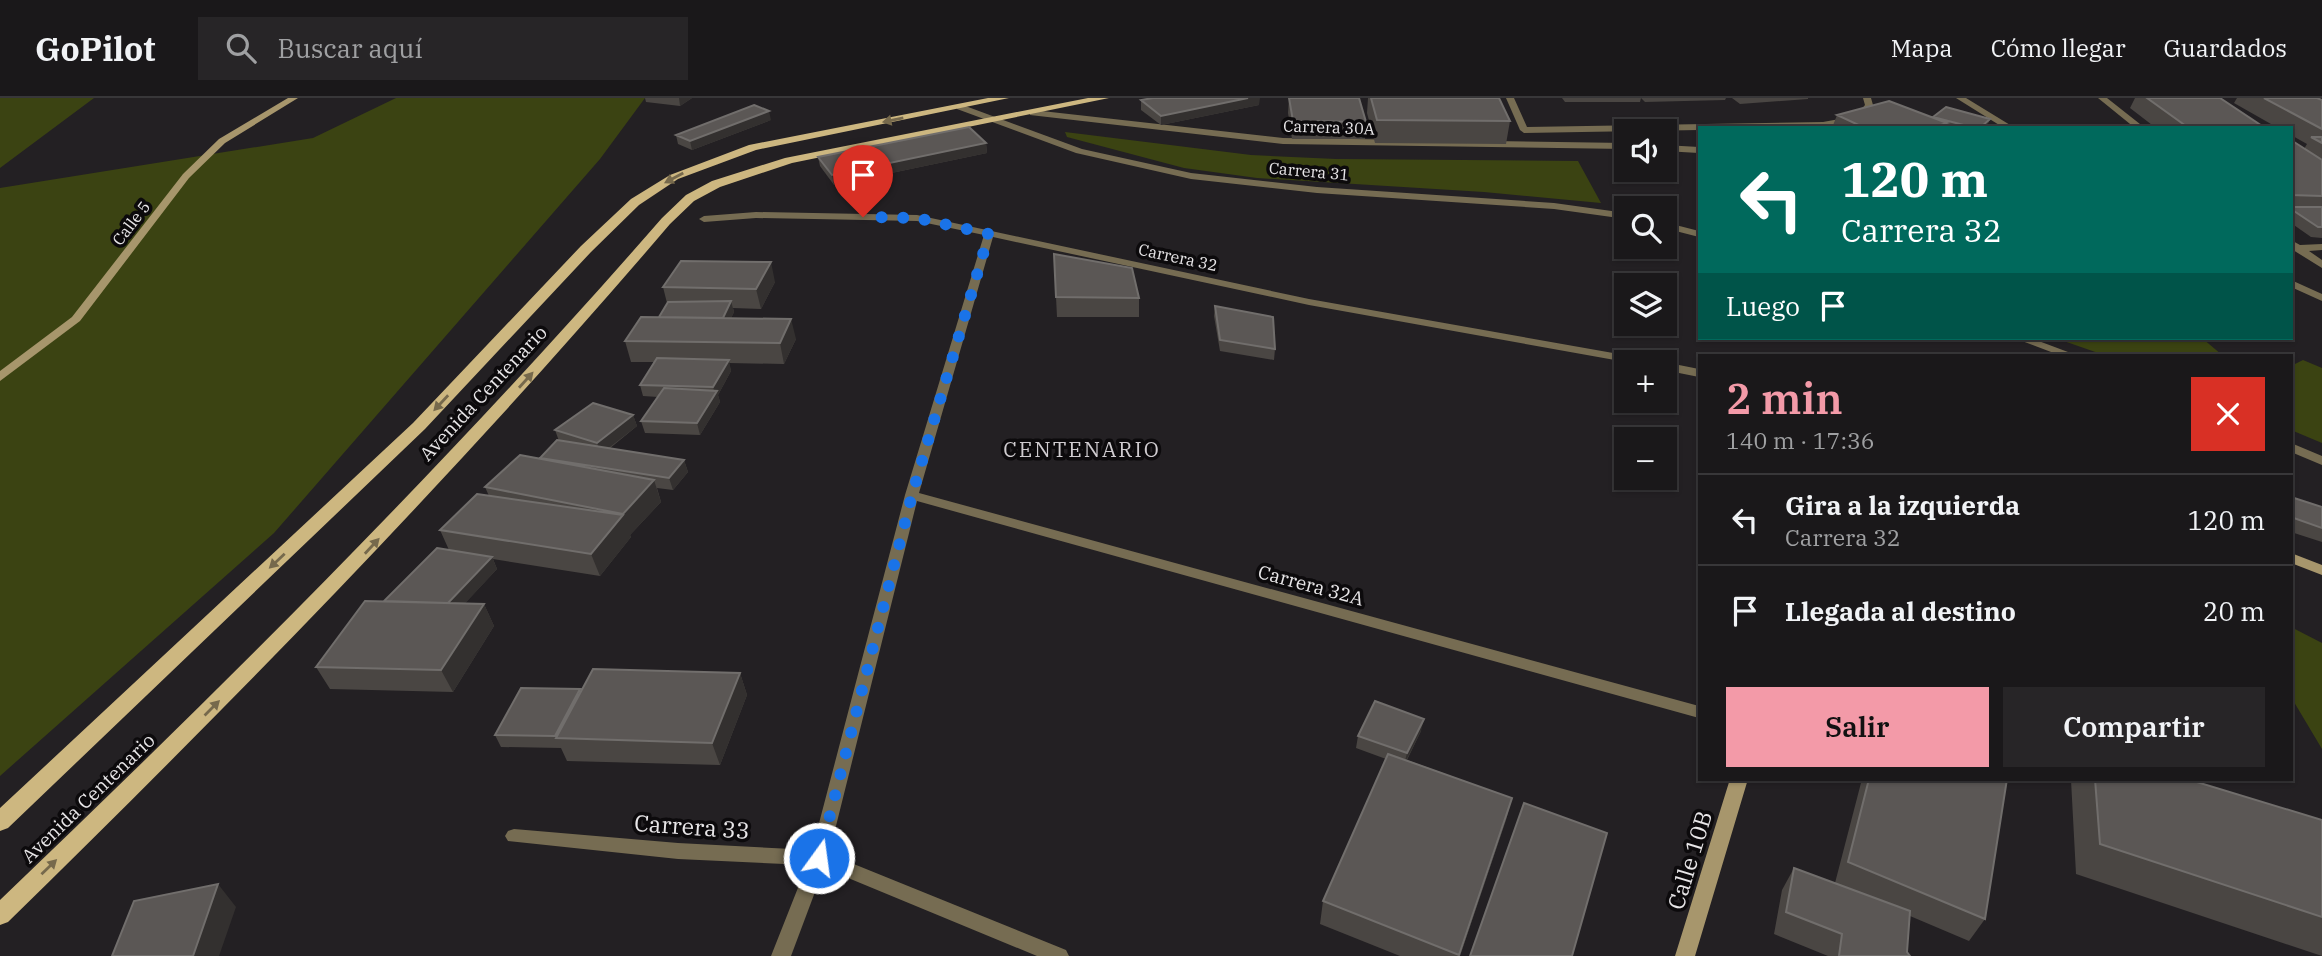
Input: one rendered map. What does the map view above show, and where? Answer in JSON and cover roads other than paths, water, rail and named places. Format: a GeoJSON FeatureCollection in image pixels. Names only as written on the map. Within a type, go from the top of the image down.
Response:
{"type":"FeatureCollection","features":[{"type":"Feature","properties":{"kind":"main road","name":"Avenida Centenario"},"geometry":{"type":"LineString","coordinates":[[1,822],[419,426],[586,249],[635,202],[674,177],[753,147],[1004,98]]}},
{"type":"Feature","properties":{"kind":"main road","name":"Avenida Centenario"},"geometry":{"type":"LineString","coordinates":[[0,915],[350,570],[479,432],[682,206],[716,184],[771,165],[1104,98]]}},
{"type":"Feature","properties":{"kind":"main road"},"geometry":{"type":"LineString","coordinates":[[753,147],[771,165]]}},
{"type":"Feature","properties":{"kind":"street","name":"Calle 5"},"geometry":{"type":"LineString","coordinates":[[0,377],[76,319],[186,176],[222,141],[294,98]]}},
{"type":"Feature","properties":{"kind":"street"},"geometry":{"type":"LineString","coordinates":[[1510,98],[1524,130],[1698,127]]}},
{"type":"Feature","properties":{"kind":"street"},"geometry":{"type":"LineString","coordinates":[[1763,126],[1823,125],[1859,118],[1869,105],[1867,98]]}},
{"type":"Feature","properties":{"kind":"street"},"geometry":{"type":"LineString","coordinates":[[1960,98],[2008,126]]}},
{"type":"Feature","properties":{"kind":"street"},"geometry":{"type":"LineString","coordinates":[[2102,98],[2138,126]]}},
{"type":"Feature","properties":{"kind":"street"},"geometry":{"type":"LineString","coordinates":[[960,107],[997,120]]}},
{"type":"Feature","properties":{"kind":"street","name":"Carrera 30A"},"geometry":{"type":"LineString","coordinates":[[1033,113],[1283,141],[1614,146]]}},
{"type":"Feature","properties":{"kind":"street","name":"Carrera 31"},"geometry":{"type":"LineString","coordinates":[[997,120],[1079,150],[1191,176],[1317,190],[1554,206],[1614,214]]}},
{"type":"Feature","properties":{"kind":"street"},"geometry":{"type":"LineString","coordinates":[[1677,149],[1698,150]]}},
{"type":"Feature","properties":{"kind":"street","name":"Carrera 32"},"geometry":{"type":"LineString","coordinates":[[704,219],[756,215],[917,218],[1309,302],[1614,357]]}},
{"type":"Feature","properties":{"kind":"street"},"geometry":{"type":"LineString","coordinates":[[1677,228],[1698,234]]}},
{"type":"Feature","properties":{"kind":"street"},"geometry":{"type":"LineString","coordinates":[[781,956],[819,858],[912,495],[989,234]]}},
{"type":"Feature","properties":{"kind":"street"},"geometry":{"type":"LineString","coordinates":[[2294,245],[2322,247]]}},
{"type":"Feature","properties":{"kind":"street"},"geometry":{"type":"LineString","coordinates":[[2294,245],[2322,265]]}},
{"type":"Feature","properties":{"kind":"street"},"geometry":{"type":"LineString","coordinates":[[2293,284],[2322,298]]}},
{"type":"Feature","properties":{"kind":"street"},"geometry":{"type":"LineString","coordinates":[[2026,340],[2067,354]]}},
{"type":"Feature","properties":{"kind":"street"},"geometry":{"type":"LineString","coordinates":[[1677,369],[1698,373]]}},
{"type":"Feature","properties":{"kind":"street"},"geometry":{"type":"LineString","coordinates":[[2293,448],[2322,461]]}},
{"type":"Feature","properties":{"kind":"street","name":"Carrera 32A"},"geometry":{"type":"LineString","coordinates":[[912,495],[1698,712]]}},
{"type":"Feature","properties":{"kind":"street"},"geometry":{"type":"LineString","coordinates":[[2293,559],[2322,570]]}},
{"type":"Feature","properties":{"kind":"street","name":"Calle 10B"},"geometry":{"type":"LineString","coordinates":[[1685,956],[1738,781]]}},
{"type":"Feature","properties":{"kind":"street","name":"Carrera 33"},"geometry":{"type":"LineString","coordinates":[[514,836],[678,851],[819,858],[1059,956]]}},
{"type":"Feature","properties":{"kind":"district","name":"CENTENARIO"},"geometry":{"type":"Point","coordinates":[1082,449]}}]}
